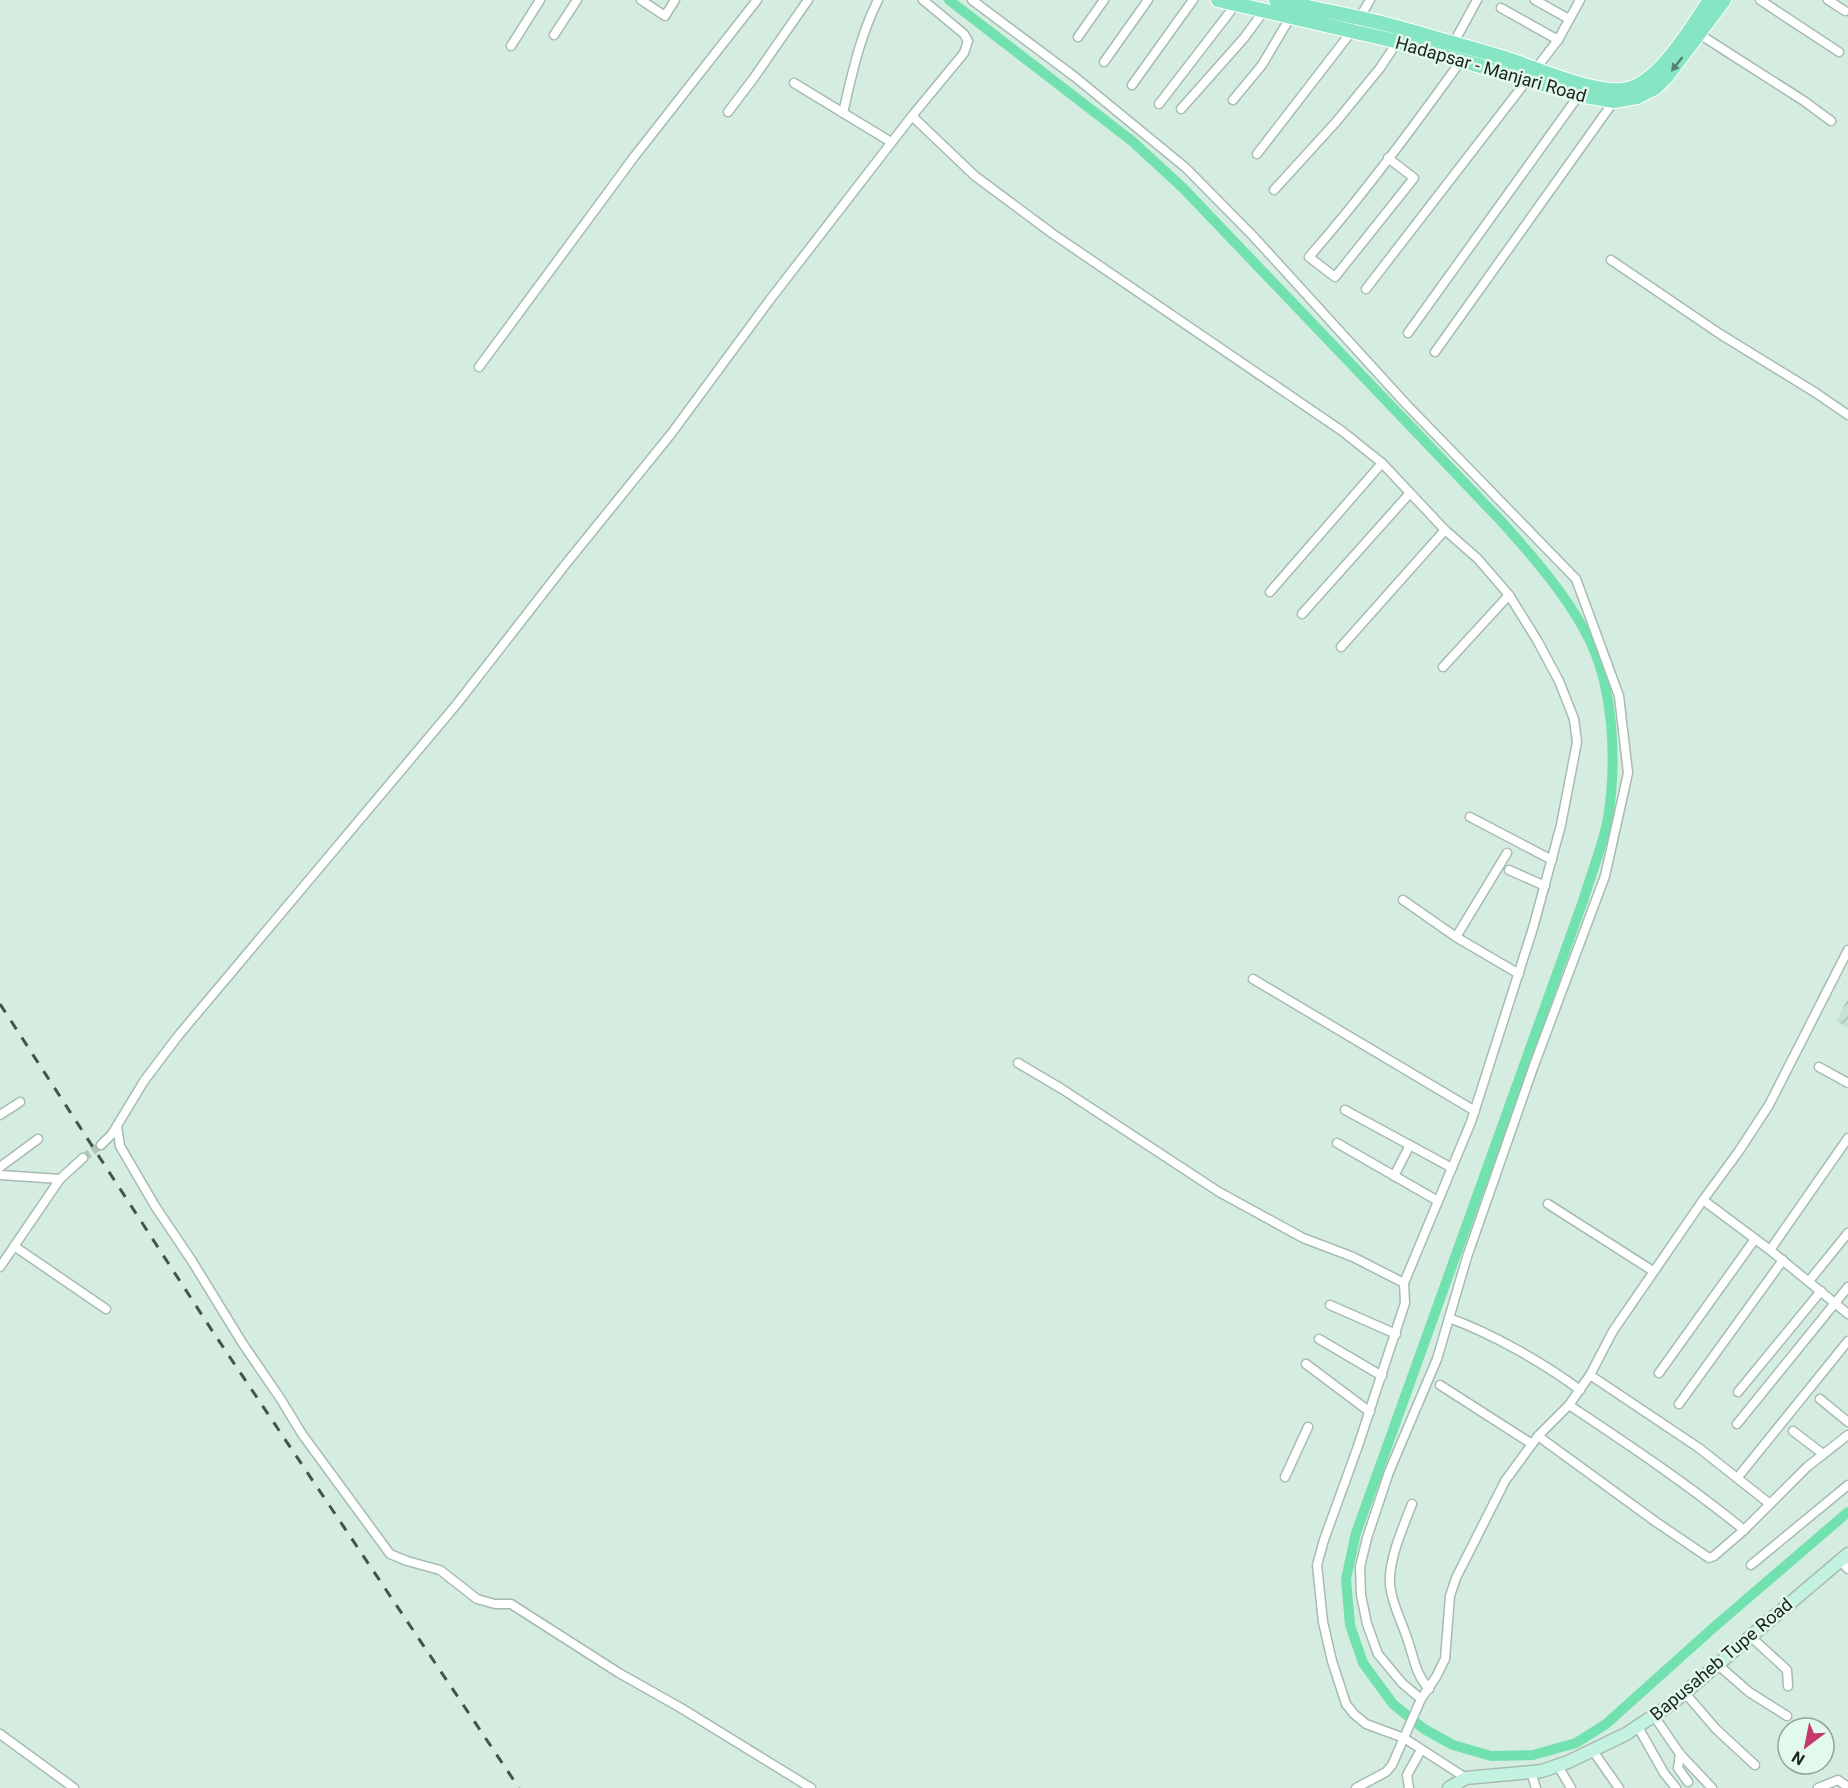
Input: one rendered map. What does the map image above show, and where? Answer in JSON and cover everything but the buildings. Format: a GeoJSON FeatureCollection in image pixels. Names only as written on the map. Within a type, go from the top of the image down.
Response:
{"type":"FeatureCollection","features":[{"type":"Feature","properties":{"kind":"main road","name":"Hadapsar - Manjari Road"},"geometry":{"type":"LineString","coordinates":[[1218,0],[1264,11],[1299,10],[1360,17],[1402,36],[1531,74],[1617,91],[1630,89],[1654,73],[1724,0]]}},
{"type":"Feature","properties":{"kind":"main road","name":"Hadapsar - Manjari Road"},"geometry":{"type":"LineString","coordinates":[[1276,0],[1352,32],[1402,36],[1454,44],[1466,54]]}},
{"type":"Feature","properties":{"kind":"main road","name":"Hadapsar - Manjari Road"},"geometry":{"type":"LineString","coordinates":[[1531,74],[1580,95],[1614,101],[1637,97],[1654,88],[1667,76],[1696,31],[1710,0]]}},
{"type":"Feature","properties":{"kind":"street"},"geometry":{"type":"LineString","coordinates":[[511,46],[540,0]]}},
{"type":"Feature","properties":{"kind":"street"},"geometry":{"type":"LineString","coordinates":[[554,34],[577,0]]}},
{"type":"Feature","properties":{"kind":"street"},"geometry":{"type":"LineString","coordinates":[[641,0],[665,16],[675,0]]}},
{"type":"Feature","properties":{"kind":"street"},"geometry":{"type":"LineString","coordinates":[[479,367],[634,157],[757,0]]}},
{"type":"Feature","properties":{"kind":"street"},"geometry":{"type":"LineString","coordinates":[[728,112],[808,0]]}},
{"type":"Feature","properties":{"kind":"street"},"geometry":{"type":"LineString","coordinates":[[843,113],[854,63],[869,17],[878,0]]}},
{"type":"Feature","properties":{"kind":"street"},"geometry":{"type":"LineString","coordinates":[[101,1145],[112,1134],[144,1081],[178,1036],[456,705],[671,434],[769,301],[891,142],[964,52],[968,41],[964,34],[924,0]]}},
{"type":"Feature","properties":{"kind":"street"},"geometry":{"type":"LineString","coordinates":[[972,0],[1075,78],[1186,168],[1253,236],[1406,404],[1576,579],[1619,696],[1628,773],[1605,876],[1533,1068],[1467,1257],[1437,1359],[1389,1472],[1360,1567],[1361,1595],[1367,1624],[1378,1654],[1402,1683],[1421,1699]]}},
{"type":"Feature","properties":{"kind":"street"},"geometry":{"type":"LineString","coordinates":[[1078,37],[1104,0]]}},
{"type":"Feature","properties":{"kind":"street"},"geometry":{"type":"LineString","coordinates":[[1104,62],[1148,0]]}},
{"type":"Feature","properties":{"kind":"street"},"geometry":{"type":"LineString","coordinates":[[1132,84],[1193,0]]}},
{"type":"Feature","properties":{"kind":"street"},"geometry":{"type":"LineString","coordinates":[[1360,17],[1370,0]]}},
{"type":"Feature","properties":{"kind":"street"},"geometry":{"type":"LineString","coordinates":[[1454,44],[1477,0]]}},
{"type":"Feature","properties":{"kind":"street"},"geometry":{"type":"LineString","coordinates":[[1535,0],[1569,19]]}},
{"type":"Feature","properties":{"kind":"street"},"geometry":{"type":"LineString","coordinates":[[1366,289],[1558,40],[1580,0]]}},
{"type":"Feature","properties":{"kind":"street"},"geometry":{"type":"LineString","coordinates":[[1760,0],[1839,52]]}},
{"type":"Feature","properties":{"kind":"street"},"geometry":{"type":"LineString","coordinates":[[1828,0],[1845,11]]}},
{"type":"Feature","properties":{"kind":"street"},"geometry":{"type":"LineString","coordinates":[[1159,104],[1236,4]]}},
{"type":"Feature","properties":{"kind":"street"},"geometry":{"type":"LineString","coordinates":[[1502,7],[1558,40]]}},
{"type":"Feature","properties":{"kind":"street"},"geometry":{"type":"LineString","coordinates":[[1233,100],[1262,64],[1299,10]]}},
{"type":"Feature","properties":{"kind":"street"},"geometry":{"type":"LineString","coordinates":[[1181,109],[1244,38],[1264,11]]}},
{"type":"Feature","properties":{"kind":"street"},"geometry":{"type":"LineString","coordinates":[[1696,31],[1831,121]]}},
{"type":"Feature","properties":{"kind":"street"},"geometry":{"type":"LineString","coordinates":[[1257,154],[1352,32]]}},
{"type":"Feature","properties":{"kind":"street"},"geometry":{"type":"LineString","coordinates":[[1274,190],[1336,122],[1402,36]]}},
{"type":"Feature","properties":{"kind":"street"},"geometry":{"type":"LineString","coordinates":[[1388,158],[1414,178],[1335,277],[1309,257],[1344,217],[1388,158],[1466,54]]}},
{"type":"Feature","properties":{"kind":"street"},"geometry":{"type":"LineString","coordinates":[[795,83],[891,142]]}},
{"type":"Feature","properties":{"kind":"street"},"geometry":{"type":"LineString","coordinates":[[1408,333],[1580,95]]}},
{"type":"Feature","properties":{"kind":"street"},"geometry":{"type":"LineString","coordinates":[[1435,352],[1614,101]]}},
{"type":"Feature","properties":{"kind":"street"},"geometry":{"type":"LineString","coordinates":[[912,116],[975,176],[1053,234],[1342,431],[1382,463],[1445,530],[1478,559],[1509,595],[1559,681],[1574,720],[1577,742],[1561,825],[1519,974],[1475,1111],[1404,1283],[1405,1302],[1396,1334],[1317,1565],[1323,1622],[1332,1661],[1346,1704],[1366,1724],[1404,1738],[1466,1778]]}},
{"type":"Feature","properties":{"kind":"street"},"geometry":{"type":"LineString","coordinates":[[1611,260],[1720,334],[1848,415]]}},
{"type":"Feature","properties":{"kind":"street"},"geometry":{"type":"LineString","coordinates":[[1270,592],[1382,463]]}},
{"type":"Feature","properties":{"kind":"street"},"geometry":{"type":"LineString","coordinates":[[1302,614],[1410,494]]}},
{"type":"Feature","properties":{"kind":"street"},"geometry":{"type":"LineString","coordinates":[[1341,647],[1445,530]]}},
{"type":"Feature","properties":{"kind":"street"},"geometry":{"type":"LineString","coordinates":[[1443,667],[1509,595]]}},
{"type":"Feature","properties":{"kind":"street"},"geometry":{"type":"LineString","coordinates":[[1470,817],[1552,860]]}},
{"type":"Feature","properties":{"kind":"street"},"geometry":{"type":"LineString","coordinates":[[1456,937],[1507,853]]}},
{"type":"Feature","properties":{"kind":"street"},"geometry":{"type":"LineString","coordinates":[[1509,870],[1545,886]]}},
{"type":"Feature","properties":{"kind":"street"},"geometry":{"type":"LineString","coordinates":[[1403,900],[1456,937],[1519,974]]}},
{"type":"Feature","properties":{"kind":"street"},"geometry":{"type":"LineString","coordinates":[[1356,1788],[1386,1772],[1392,1765],[1421,1699],[1445,1659],[1450,1596],[1456,1578],[1505,1481],[1538,1436],[1569,1405],[1580,1390],[1613,1331],[1769,1105],[1848,950]]}},
{"type":"Feature","properties":{"kind":"street"},"geometry":{"type":"LineString","coordinates":[[1253,979],[1475,1111]]}},
{"type":"Feature","properties":{"kind":"street"},"geometry":{"type":"LineString","coordinates":[[1018,1063],[1062,1089],[1219,1192],[1303,1238],[1353,1257],[1404,1283]]}},
{"type":"Feature","properties":{"kind":"street"},"geometry":{"type":"LineString","coordinates":[[1819,1067],[1848,1083]]}},
{"type":"Feature","properties":{"kind":"street"},"geometry":{"type":"LineString","coordinates":[[0,1115],[20,1102]]}},
{"type":"Feature","properties":{"kind":"street"},"geometry":{"type":"LineString","coordinates":[[1345,1110],[1452,1168]]}},
{"type":"Feature","properties":{"kind":"street"},"geometry":{"type":"LineString","coordinates":[[117,1124],[120,1146],[155,1206],[302,1434],[390,1554],[407,1562],[440,1570],[480,1600],[495,1604],[511,1604],[811,1788]]}},
{"type":"Feature","properties":{"kind":"street"},"geometry":{"type":"LineString","coordinates":[[1770,1250],[1848,1138]]}},
{"type":"Feature","properties":{"kind":"street"},"geometry":{"type":"LineString","coordinates":[[0,1167],[38,1139]]}},
{"type":"Feature","properties":{"kind":"street"},"geometry":{"type":"LineString","coordinates":[[1337,1143],[1438,1202]]}},
{"type":"Feature","properties":{"kind":"street"},"geometry":{"type":"LineString","coordinates":[[1394,1176],[1410,1145]]}},
{"type":"Feature","properties":{"kind":"street"},"geometry":{"type":"LineString","coordinates":[[0,1267],[60,1179],[83,1158]]}},
{"type":"Feature","properties":{"kind":"street"},"geometry":{"type":"LineString","coordinates":[[0,1176],[60,1179]]}},
{"type":"Feature","properties":{"kind":"street"},"geometry":{"type":"LineString","coordinates":[[1703,1200],[1784,1260],[1848,1314]]}},
{"type":"Feature","properties":{"kind":"street"},"geometry":{"type":"LineString","coordinates":[[1548,1204],[1653,1271]]}},
{"type":"Feature","properties":{"kind":"street"},"geometry":{"type":"LineString","coordinates":[[1809,1281],[1848,1233]]}},
{"type":"Feature","properties":{"kind":"street"},"geometry":{"type":"LineString","coordinates":[[1659,1373],[1755,1239]]}},
{"type":"Feature","properties":{"kind":"street"},"geometry":{"type":"LineString","coordinates":[[14,1246],[106,1309]]}},
{"type":"Feature","properties":{"kind":"street"},"geometry":{"type":"LineString","coordinates":[[1679,1404],[1784,1260]]}},
{"type":"Feature","properties":{"kind":"street"},"geometry":{"type":"LineString","coordinates":[[1737,1424],[1848,1287]]}},
{"type":"Feature","properties":{"kind":"street"},"geometry":{"type":"LineString","coordinates":[[1738,1392],[1821,1291]]}},
{"type":"Feature","properties":{"kind":"street"},"geometry":{"type":"LineString","coordinates":[[1330,1305],[1396,1334]]}},
{"type":"Feature","properties":{"kind":"street"},"geometry":{"type":"LineString","coordinates":[[1449,1318],[1493,1337],[1559,1375],[1580,1390]]}},
{"type":"Feature","properties":{"kind":"street"},"geometry":{"type":"LineString","coordinates":[[1320,1339],[1382,1376]]}},
{"type":"Feature","properties":{"kind":"street"},"geometry":{"type":"LineString","coordinates":[[1738,1477],[1848,1341]]}},
{"type":"Feature","properties":{"kind":"street"},"geometry":{"type":"LineString","coordinates":[[1306,1364],[1370,1412]]}},
{"type":"Feature","properties":{"kind":"street"},"geometry":{"type":"LineString","coordinates":[[1590,1375],[1738,1477],[1770,1504]]}},
{"type":"Feature","properties":{"kind":"street"},"geometry":{"type":"LineString","coordinates":[[1440,1385],[1532,1444]]}},
{"type":"Feature","properties":{"kind":"street"},"geometry":{"type":"LineString","coordinates":[[1820,1399],[1848,1422]]}},
{"type":"Feature","properties":{"kind":"street"},"geometry":{"type":"LineString","coordinates":[[1569,1405],[1707,1500],[1744,1530]]}},
{"type":"Feature","properties":{"kind":"street"},"geometry":{"type":"LineString","coordinates":[[1285,1477],[1308,1427]]}},
{"type":"Feature","properties":{"kind":"street"},"geometry":{"type":"LineString","coordinates":[[1793,1431],[1823,1454]]}},
{"type":"Feature","properties":{"kind":"street"},"geometry":{"type":"LineString","coordinates":[[1538,1436],[1709,1558],[1744,1530],[1823,1454],[1848,1435]]}},
{"type":"Feature","properties":{"kind":"street"},"geometry":{"type":"LineString","coordinates":[[1751,1565],[1848,1485]]}},
{"type":"Feature","properties":{"kind":"street"},"geometry":{"type":"LineString","coordinates":[[1412,1504],[1394,1554],[1390,1584],[1396,1613],[1408,1639],[1416,1672],[1429,1689]]}},
{"type":"Feature","properties":{"kind":"street","name":"Bapusaheb Tupe Road"},"geometry":{"type":"LineString","coordinates":[[1449,1788],[1466,1778],[1531,1772],[1558,1766],[1593,1751],[1638,1727],[1685,1693],[1750,1636],[1845,1561]]}},
{"type":"Feature","properties":{"kind":"street"},"geometry":{"type":"LineString","coordinates":[[1750,1636],[1787,1670],[1788,1686]]}},
{"type":"Feature","properties":{"kind":"street"},"geometry":{"type":"LineString","coordinates":[[1718,1664],[1749,1692],[1786,1716]]}},
{"type":"Feature","properties":{"kind":"street"},"geometry":{"type":"LineString","coordinates":[[1685,1693],[1716,1729],[1755,1765]]}},
{"type":"Feature","properties":{"kind":"street"},"geometry":{"type":"LineString","coordinates":[[1654,1716],[1680,1754],[1712,1788]]}},
{"type":"Feature","properties":{"kind":"street"},"geometry":{"type":"LineString","coordinates":[[1638,1727],[1664,1773],[1676,1788]]}},
{"type":"Feature","properties":{"kind":"street"},"geometry":{"type":"LineString","coordinates":[[0,1734],[74,1788]]}},
{"type":"Feature","properties":{"kind":"street"},"geometry":{"type":"LineString","coordinates":[[1409,1788],[1407,1775],[1421,1750]]}},
{"type":"Feature","properties":{"kind":"street"},"geometry":{"type":"LineString","coordinates":[[1593,1751],[1619,1788]]}},
{"type":"Feature","properties":{"kind":"street"},"geometry":{"type":"LineString","coordinates":[[1680,1754],[1677,1768],[1688,1782]]}},
{"type":"Feature","properties":{"kind":"street"},"geometry":{"type":"LineString","coordinates":[[1558,1766],[1571,1788]]}},
{"type":"Feature","properties":{"kind":"street"},"geometry":{"type":"LineString","coordinates":[[1531,1772],[1536,1788]]}},
{"type":"Feature","properties":{"kind":"street"},"geometry":{"type":"LineString","coordinates":[[1818,1788],[1838,1780],[1848,1787]]}},
{"type":"Feature","properties":{"kind":"shaded area"},"geometry":{"type":"Polygon","coordinates":[[[1848,998],[1848,1028],[1836,1021],[1848,998]]]}},
{"type":"Feature","properties":{"kind":"waterway"},"geometry":{"type":"LineString","coordinates":[[949,0],[1132,141],[1183,188],[1502,522],[1559,590],[1587,635],[1603,677],[1608,700],[1612,748],[1611,796],[1606,828],[1583,901],[1356,1533],[1346,1579],[1350,1625],[1363,1663],[1393,1704],[1424,1729],[1453,1745],[1491,1756],[1533,1755],[1576,1743],[1606,1724],[1848,1512]]}},
{"type":"Feature","properties":{"kind":"tunnel"},"geometry":{"type":"LineString","coordinates":[[83,1158],[101,1145]]}},
{"type":"Feature","properties":{"kind":"railway"},"geometry":{"type":"LineString","coordinates":[[0,1004],[213,1332],[519,1788]]}}]}
